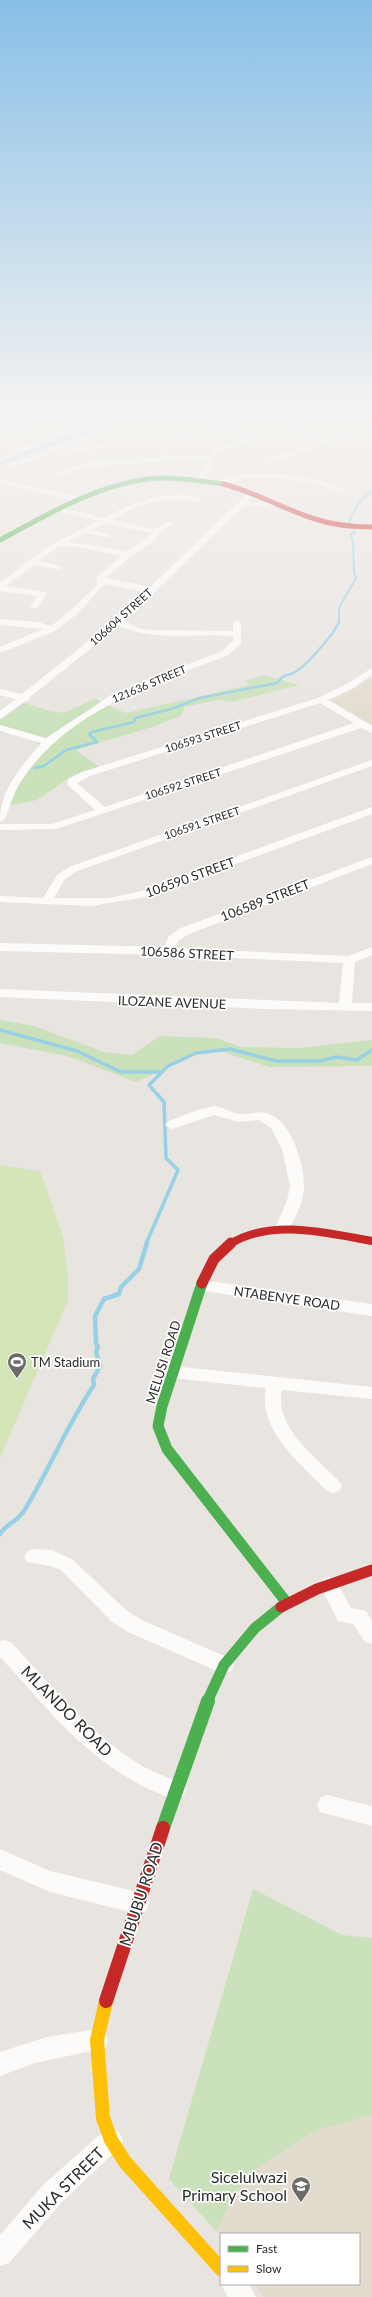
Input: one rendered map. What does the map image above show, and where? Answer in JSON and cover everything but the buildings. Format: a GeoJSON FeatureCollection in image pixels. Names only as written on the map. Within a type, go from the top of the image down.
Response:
{"type":"FeatureCollection","features":[{"type":"Feature","properties":{"kind":"street"},"geometry":{"type":"LineString","coordinates":[[0,540],[31,523]]}},
{"type":"Feature","properties":{"kind":"street"},"geometry":{"type":"LineString","coordinates":[[0,587],[33,562],[61,544],[100,523]]}},
{"type":"Feature","properties":{"kind":"street"},"geometry":{"type":"LineString","coordinates":[[114,523],[155,532]]}},
{"type":"Feature","properties":{"kind":"street","name":"106604 STREET"},"geometry":{"type":"LineString","coordinates":[[0,716],[26,698],[118,622],[222,523]]}},
{"type":"Feature","properties":{"kind":"street"},"geometry":{"type":"LineString","coordinates":[[325,523],[332,525],[372,527]]}},
{"type":"Feature","properties":{"kind":"street"},"geometry":{"type":"LineString","coordinates":[[0,650],[52,629],[73,612],[104,582],[112,567],[126,555],[150,540],[155,532],[169,524]]}},
{"type":"Feature","properties":{"kind":"street"},"geometry":{"type":"LineString","coordinates":[[86,531],[106,536]]}},
{"type":"Feature","properties":{"kind":"street"},"geometry":{"type":"LineString","coordinates":[[61,544],[103,549],[126,555]]}},
{"type":"Feature","properties":{"kind":"street"},"geometry":{"type":"LineString","coordinates":[[33,562],[58,568]]}},
{"type":"Feature","properties":{"kind":"street"},"geometry":{"type":"LineString","coordinates":[[102,565],[112,567]]}},
{"type":"Feature","properties":{"kind":"street"},"geometry":{"type":"LineString","coordinates":[[104,582],[151,590]]}},
{"type":"Feature","properties":{"kind":"street"},"geometry":{"type":"LineString","coordinates":[[0,587],[43,594],[34,607]]}},
{"type":"Feature","properties":{"kind":"street"},"geometry":{"type":"LineString","coordinates":[[0,622],[38,625],[52,629]]}},
{"type":"Feature","properties":{"kind":"street"},"geometry":{"type":"LineString","coordinates":[[118,622],[138,631],[153,634],[213,632],[237,634]]}},
{"type":"Feature","properties":{"kind":"street","name":"121636 STREET"},"geometry":{"type":"LineString","coordinates":[[47,742],[116,696],[167,674],[225,653],[238,642],[237,623]]}},
{"type":"Feature","properties":{"kind":"street","name":"106593 STREET"},"geometry":{"type":"LineString","coordinates":[[103,811],[76,789],[72,784],[72,781],[86,774],[320,700],[350,686],[372,671]]}},
{"type":"Feature","properties":{"kind":"street"},"geometry":{"type":"LineString","coordinates":[[0,692],[26,698]]}},
{"type":"Feature","properties":{"kind":"street"},"geometry":{"type":"LineString","coordinates":[[320,700],[372,730]]}},
{"type":"Feature","properties":{"kind":"street","name":"106592 STREET"},"geometry":{"type":"LineString","coordinates":[[0,827],[52,827],[362,724]]}},
{"type":"Feature","properties":{"kind":"street"},"geometry":{"type":"LineString","coordinates":[[0,728],[47,742],[16,780],[0,819]]}},
{"type":"Feature","properties":{"kind":"street","name":"106591 STREET"},"geometry":{"type":"LineString","coordinates":[[47,901],[61,877],[73,869],[372,763]]}},
{"type":"Feature","properties":{"kind":"street","name":"106590 STREET"},"geometry":{"type":"LineString","coordinates":[[0,898],[99,903],[122,900],[146,894],[372,810]]}},
{"type":"Feature","properties":{"kind":"street","name":"106589 STREET"},"geometry":{"type":"LineString","coordinates":[[168,951],[170,942],[184,931],[372,860]]}},
{"type":"Feature","properties":{"kind":"street","name":"106586 STREET"},"geometry":{"type":"LineString","coordinates":[[0,947],[168,951],[349,960],[372,951]]}},
{"type":"Feature","properties":{"kind":"street"},"geometry":{"type":"LineString","coordinates":[[345,1006],[349,960]]}},
{"type":"Feature","properties":{"kind":"street","name":"ILOZANE AVENUE"},"geometry":{"type":"LineString","coordinates":[[0,993],[266,1006],[372,1007]]}},
{"type":"Feature","properties":{"kind":"street"},"geometry":{"type":"LineString","coordinates":[[172,1125],[203,1114],[218,1111],[239,1118],[257,1116],[274,1123],[286,1138],[298,1186],[296,1199],[281,1230]]}},
{"type":"Feature","properties":{"kind":"street","name":"MELUSI ROAD"},"geometry":{"type":"LineString","coordinates":[[287,1603],[167,1449],[158,1426],[162,1406],[208,1266],[217,1252],[228,1243],[241,1236],[255,1232],[281,1230],[372,1241]]}},
{"type":"Feature","properties":{"kind":"street","name":"NTABENYE ROAD"},"geometry":{"type":"LineString","coordinates":[[202,1286],[372,1310]]}},
{"type":"Feature","properties":{"kind":"street"},"geometry":{"type":"LineString","coordinates":[[172,1372],[372,1393]]}},
{"type":"Feature","properties":{"kind":"street"},"geometry":{"type":"LineString","coordinates":[[275,1384],[272,1399],[277,1421],[297,1447],[333,1486]]}},
{"type":"Feature","properties":{"kind":"street"},"geometry":{"type":"LineString","coordinates":[[33,1557],[52,1558],[67,1565],[119,1616],[134,1626],[224,1665]]}},
{"type":"Feature","properties":{"kind":"street","name":"MBUBU ROAD"},"geometry":{"type":"LineString","coordinates":[[220,2268],[125,2162],[110,2140],[103,2118],[97,2040],[108,1994],[176,1790],[205,1707],[224,1665],[255,1628],[287,1603],[329,1585],[372,1570]]}},
{"type":"Feature","properties":{"kind":"street"},"geometry":{"type":"LineString","coordinates":[[329,1585],[345,1615],[359,1617],[372,1636]]}},
{"type":"Feature","properties":{"kind":"street","name":"MLANDO ROAD"},"geometry":{"type":"LineString","coordinates":[[4,1648],[101,1748],[150,1781],[176,1790]]}},
{"type":"Feature","properties":{"kind":"street"},"geometry":{"type":"LineString","coordinates":[[327,1806],[372,1816]]}},
{"type":"Feature","properties":{"kind":"street"},"geometry":{"type":"LineString","coordinates":[[0,1859],[31,1876],[67,1888],[138,1903]]}},
{"type":"Feature","properties":{"kind":"street"},"geometry":{"type":"LineString","coordinates":[[0,2064],[15,2057],[62,2044],[97,2040]]}},
{"type":"Feature","properties":{"kind":"street","name":"MUKA STREET"},"geometry":{"type":"LineString","coordinates":[[0,2254],[54,2193],[110,2140]]}},
{"type":"Feature","properties":{"kind":"street"},"geometry":{"type":"LineString","coordinates":[[235,2285],[243,2297]]}},
{"type":"Feature","properties":{"kind":"shaded area"},"geometry":{"type":"Polygon","coordinates":[[[372,678],[372,725],[330,700],[342,696],[372,678]]]}},
{"type":"Feature","properties":{"kind":"shaded area","name":"Sicelulwazi Primary School"},"geometry":{"type":"Polygon","coordinates":[[[372,2115],[372,2297],[263,2297],[255,2285],[360,2285],[360,2233],[220,2233],[220,2235],[216,2231],[245,2176],[317,2130],[372,2115]]]}},
{"type":"Feature","properties":{"kind":"green space"},"geometry":{"type":"Polygon","coordinates":[[[263,675],[300,685],[232,702],[218,700],[184,707],[181,716],[155,726],[76,750],[99,767],[72,776],[37,800],[0,807],[11,780],[40,746],[28,738],[0,732],[0,720],[24,703],[50,711],[64,713],[96,698],[100,702],[126,713],[249,685],[245,681],[263,675]]]}},
{"type":"Feature","properties":{"kind":"green space"},"geometry":{"type":"Polygon","coordinates":[[[0,1020],[34,1026],[104,1052],[132,1055],[160,1036],[215,1038],[242,1047],[298,1048],[372,1040],[372,1066],[269,1067],[223,1052],[208,1052],[196,1055],[136,1082],[67,1056],[0,1043],[0,1020]]]}},
{"type":"Feature","properties":{"kind":"green space","name":"TM Stadium"},"geometry":{"type":"Polygon","coordinates":[[[0,1165],[40,1171],[63,1237],[68,1276],[68,1300],[0,1458],[0,1165]]]}},
{"type":"Feature","properties":{"kind":"green space"},"geometry":{"type":"Polygon","coordinates":[[[253,1889],[342,1935],[372,1938],[372,2115],[317,2130],[245,2176],[216,2231],[169,2179],[253,1889]]]}},
{"type":"Feature","properties":{"kind":"waterway"},"geometry":{"type":"LineString","coordinates":[[339,622],[339,608],[356,578],[354,573],[353,540],[351,535],[355,533],[354,530]]}},
{"type":"Feature","properties":{"kind":"waterway"},"geometry":{"type":"LineString","coordinates":[[34,768],[44,766],[66,750],[97,742],[89,734],[92,732],[134,722],[135,718],[171,709],[200,698],[277,683],[283,676],[295,672],[306,664],[326,641],[339,622]]}},
{"type":"Feature","properties":{"kind":"waterway"},"geometry":{"type":"LineString","coordinates":[[0,1030],[77,1051],[121,1072],[161,1072]]}},
{"type":"Feature","properties":{"kind":"waterway"},"geometry":{"type":"LineString","coordinates":[[146,1244],[178,1170],[166,1158],[164,1102],[149,1085],[168,1066],[196,1053],[230,1049],[276,1061],[320,1061],[336,1057],[357,1060],[372,1050]]}},
{"type":"Feature","properties":{"kind":"waterway"},"geometry":{"type":"LineString","coordinates":[[0,1534],[24,1511],[75,1416],[94,1385],[93,1379],[100,1366],[96,1352],[98,1346],[96,1344],[95,1316],[104,1299],[119,1294],[121,1287],[139,1269],[147,1243]]}},
{"type":"Feature","properties":{"kind":"traffic: fast"},"geometry":{"type":"LineString","coordinates":[[0,540],[31,523]]}},
{"type":"Feature","properties":{"kind":"traffic: fast"},"geometry":{"type":"LineString","coordinates":[[202,1283],[162,1406],[158,1426],[167,1449],[287,1603]]}},
{"type":"Feature","properties":{"kind":"traffic: fast"},"geometry":{"type":"LineString","coordinates":[[163,1828],[205,1707],[224,1665],[255,1628],[281,1607]]}},
{"type":"Feature","properties":{"kind":"traffic: slow"},"geometry":{"type":"LineString","coordinates":[[106,2001],[97,2040],[103,2118],[111,2140],[125,2162],[220,2268]]}},
{"type":"Feature","properties":{"kind":"traffic: jam"},"geometry":{"type":"LineString","coordinates":[[331,523],[347,526],[372,527]]}},
{"type":"Feature","properties":{"kind":"traffic: jam"},"geometry":{"type":"LineString","coordinates":[[202,1283],[214,1259],[231,1243],[251,1234],[274,1230],[299,1230],[372,1241]]}},
{"type":"Feature","properties":{"kind":"traffic: jam"},"geometry":{"type":"LineString","coordinates":[[281,1607],[317,1589],[372,1570]]}},
{"type":"Feature","properties":{"kind":"traffic: jam"},"geometry":{"type":"LineString","coordinates":[[106,2001],[163,1828]]}},
{"type":"Feature","properties":{"kind":"place","name":"TM Stadium"},"geometry":{"type":"Point","coordinates":[17,1379]}},
{"type":"Feature","properties":{"kind":"place","name":"Sicelulwazi Primary School"},"geometry":{"type":"Point","coordinates":[301,2203]}}]}
